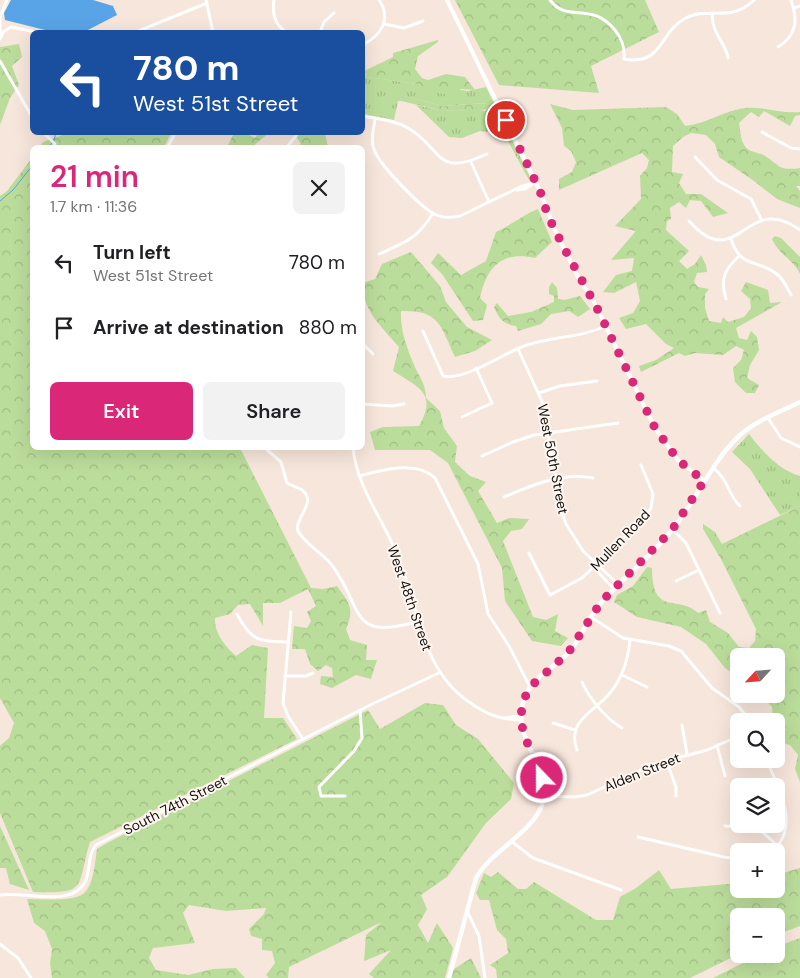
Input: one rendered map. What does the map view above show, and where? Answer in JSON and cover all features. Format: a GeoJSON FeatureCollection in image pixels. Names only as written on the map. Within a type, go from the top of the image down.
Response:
{"type":"FeatureCollection","features":[{"type":"Feature","properties":{"kind":"main road"},"geometry":{"type":"LineString","coordinates":[[449,978],[478,875],[534,818],[544,796],[542,778],[523,734],[522,708],[530,687],[568,653],[591,616],[618,584],[672,530],[713,468],[741,434],[800,402]]}},
{"type":"Feature","properties":{"kind":"street"},"geometry":{"type":"LineString","coordinates":[[0,38],[0,17],[7,0]]}},
{"type":"Feature","properties":{"kind":"street"},"geometry":{"type":"LineString","coordinates":[[274,0],[274,17],[284,30]]}},
{"type":"Feature","properties":{"kind":"street"},"geometry":{"type":"LineString","coordinates":[[365,43],[378,34],[384,24],[385,12],[379,0]]}},
{"type":"Feature","properties":{"kind":"street"},"geometry":{"type":"LineString","coordinates":[[447,0],[536,182],[566,253],[606,326],[662,440],[678,460],[704,481]]}},
{"type":"Feature","properties":{"kind":"street"},"geometry":{"type":"LineString","coordinates":[[550,0],[560,10],[592,12],[603,17],[622,40],[624,59],[639,60],[653,54],[675,26],[689,16],[734,13],[754,0]]}},
{"type":"Feature","properties":{"kind":"street"},"geometry":{"type":"LineString","coordinates":[[778,47],[791,37],[794,30],[796,22],[791,0]]}},
{"type":"Feature","properties":{"kind":"street"},"geometry":{"type":"LineString","coordinates":[[141,30],[207,2],[213,30]]}},
{"type":"Feature","properties":{"kind":"street"},"geometry":{"type":"LineString","coordinates":[[794,8],[800,6]]}},
{"type":"Feature","properties":{"kind":"street"},"geometry":{"type":"LineString","coordinates":[[321,30],[324,22],[334,13]]}},
{"type":"Feature","properties":{"kind":"street"},"geometry":{"type":"LineString","coordinates":[[712,15],[715,32],[727,52],[728,58]]}},
{"type":"Feature","properties":{"kind":"street"},"geometry":{"type":"LineString","coordinates":[[384,24],[404,28],[423,20]]}},
{"type":"Feature","properties":{"kind":"street"},"geometry":{"type":"LineString","coordinates":[[0,38],[3,32],[10,27],[30,31]]}},
{"type":"Feature","properties":{"kind":"street"},"geometry":{"type":"LineString","coordinates":[[0,61],[30,114]]}},
{"type":"Feature","properties":{"kind":"street"},"geometry":{"type":"LineString","coordinates":[[365,117],[396,123],[408,128],[448,163],[470,162],[487,154]]}},
{"type":"Feature","properties":{"kind":"street"},"geometry":{"type":"LineString","coordinates":[[375,119],[372,143],[377,157],[432,213],[447,218],[456,217],[514,191],[525,189],[536,182]]}},
{"type":"Feature","properties":{"kind":"street"},"geometry":{"type":"LineString","coordinates":[[762,132],[791,148],[800,149]]}},
{"type":"Feature","properties":{"kind":"street"},"geometry":{"type":"LineString","coordinates":[[45,135],[54,145]]}},
{"type":"Feature","properties":{"kind":"street"},"geometry":{"type":"LineString","coordinates":[[288,145],[297,135]]}},
{"type":"Feature","properties":{"kind":"street"},"geometry":{"type":"LineString","coordinates":[[694,157],[717,180],[750,199],[762,219]]}},
{"type":"Feature","properties":{"kind":"street"},"geometry":{"type":"LineString","coordinates":[[470,162],[489,202]]}},
{"type":"Feature","properties":{"kind":"street"},"geometry":{"type":"LineString","coordinates":[[379,254],[412,239],[422,230],[432,213]]}},
{"type":"Feature","properties":{"kind":"street"},"geometry":{"type":"LineString","coordinates":[[689,222],[704,237],[717,240],[730,239],[762,219],[772,217],[783,220],[800,230]]}},
{"type":"Feature","properties":{"kind":"street"},"geometry":{"type":"LineString","coordinates":[[730,239],[739,256],[750,263],[777,274],[791,295]]}},
{"type":"Feature","properties":{"kind":"street"},"geometry":{"type":"LineString","coordinates":[[726,299],[722,288],[723,276],[739,256]]}},
{"type":"Feature","properties":{"kind":"street"},"geometry":{"type":"LineString","coordinates":[[423,331],[443,376],[456,376],[534,342],[580,336],[606,326]]}},
{"type":"Feature","properties":{"kind":"street"},"geometry":{"type":"LineString","coordinates":[[365,347],[373,354]]}},
{"type":"Feature","properties":{"kind":"street","name":"West 50th Street"},"geometry":{"type":"LineString","coordinates":[[518,349],[544,406],[559,505],[566,524],[576,543],[596,565],[601,567],[618,584]]}},
{"type":"Feature","properties":{"kind":"street"},"geometry":{"type":"LineString","coordinates":[[462,417],[492,403],[476,368]]}},
{"type":"Feature","properties":{"kind":"street"},"geometry":{"type":"LineString","coordinates":[[539,393],[560,386],[597,381]]}},
{"type":"Feature","properties":{"kind":"street"},"geometry":{"type":"LineString","coordinates":[[365,404],[392,406],[404,404]]}},
{"type":"Feature","properties":{"kind":"street"},"geometry":{"type":"LineString","coordinates":[[768,418],[781,438],[800,447]]}},
{"type":"Feature","properties":{"kind":"street"},"geometry":{"type":"LineString","coordinates":[[482,456],[513,442],[549,432],[618,423]]}},
{"type":"Feature","properties":{"kind":"street"},"geometry":{"type":"LineString","coordinates":[[267,450],[281,462],[287,483],[302,490],[306,496],[307,506],[298,520],[298,531],[331,565],[360,616],[373,626],[387,629],[419,621]]}},
{"type":"Feature","properties":{"kind":"street","name":"West 48th Street"},"geometry":{"type":"LineString","coordinates":[[353,450],[359,476],[370,504],[400,562],[430,657],[439,673],[460,696],[487,714],[503,718],[521,718]]}},
{"type":"Feature","properties":{"kind":"street","name":"Mullen Road"},"geometry":{"type":"LineString","coordinates":[[529,553],[550,595],[578,581],[642,520],[651,508],[652,489],[641,465]]}},
{"type":"Feature","properties":{"kind":"street"},"geometry":{"type":"LineString","coordinates":[[359,476],[416,468],[427,472],[435,478],[478,564],[488,614],[510,646],[530,687]]}},
{"type":"Feature","properties":{"kind":"street"},"geometry":{"type":"LineString","coordinates":[[713,468],[723,476],[734,499],[740,506]]}},
{"type":"Feature","properties":{"kind":"street"},"geometry":{"type":"LineString","coordinates":[[504,497],[535,484],[584,476],[593,478]]}},
{"type":"Feature","properties":{"kind":"street"},"geometry":{"type":"LineString","coordinates":[[672,530],[686,544],[720,613]]}},
{"type":"Feature","properties":{"kind":"street","name":"West 50th Street"},"geometry":{"type":"LineString","coordinates":[[596,565],[597,570],[614,589]]}},
{"type":"Feature","properties":{"kind":"street"},"geometry":{"type":"LineString","coordinates":[[676,581],[699,570]]}},
{"type":"Feature","properties":{"kind":"street"},"geometry":{"type":"LineString","coordinates":[[290,612],[285,676],[285,709],[304,739]]}},
{"type":"Feature","properties":{"kind":"street"},"geometry":{"type":"LineString","coordinates":[[237,614],[246,632],[255,639],[287,642]]}},
{"type":"Feature","properties":{"kind":"street"},"geometry":{"type":"LineString","coordinates":[[591,616],[620,636],[630,640],[669,646],[681,651],[712,688],[739,707],[744,713]]}},
{"type":"Feature","properties":{"kind":"street"},"geometry":{"type":"LineString","coordinates":[[577,750],[574,730],[583,717],[609,694],[622,675],[627,662],[630,640]]}},
{"type":"Feature","properties":{"kind":"street"},"geometry":{"type":"LineString","coordinates":[[285,676],[306,676],[313,673]]}},
{"type":"Feature","properties":{"kind":"street","name":"South 74th Street"},"geometry":{"type":"LineString","coordinates":[[0,895],[64,897],[76,893],[87,879],[91,854],[96,845],[360,710],[439,673]]}},
{"type":"Feature","properties":{"kind":"street"},"geometry":{"type":"LineString","coordinates":[[622,675],[647,687]]}},
{"type":"Feature","properties":{"kind":"street"},"geometry":{"type":"LineString","coordinates":[[582,682],[614,724],[622,728]]}},
{"type":"Feature","properties":{"kind":"street"},"geometry":{"type":"LineString","coordinates":[[345,796],[321,796],[320,787],[354,751],[362,738],[360,710]]}},
{"type":"Feature","properties":{"kind":"street"},"geometry":{"type":"LineString","coordinates":[[553,723],[574,730]]}},
{"type":"Feature","properties":{"kind":"street"},"geometry":{"type":"LineString","coordinates":[[682,725],[687,754]]}},
{"type":"Feature","properties":{"kind":"street","name":"Alden Street"},"geometry":{"type":"LineString","coordinates":[[544,796],[575,797],[587,795],[666,760],[730,740]]}},
{"type":"Feature","properties":{"kind":"street"},"geometry":{"type":"LineString","coordinates":[[717,745],[725,776]]}},
{"type":"Feature","properties":{"kind":"street"},"geometry":{"type":"LineString","coordinates":[[666,760],[676,787],[676,796]]}},
{"type":"Feature","properties":{"kind":"street"},"geometry":{"type":"LineString","coordinates":[[770,768],[790,818],[788,834],[782,843]]}},
{"type":"Feature","properties":{"kind":"street"},"geometry":{"type":"LineString","coordinates":[[725,826],[758,828],[775,843]]}},
{"type":"Feature","properties":{"kind":"street"},"geometry":{"type":"LineString","coordinates":[[638,837],[730,857]]}},
{"type":"Feature","properties":{"kind":"street"},"geometry":{"type":"LineString","coordinates":[[511,841],[533,858],[621,890]]}},
{"type":"Feature","properties":{"kind":"street"},"geometry":{"type":"LineString","coordinates":[[467,910],[478,936],[485,978]]}},
{"type":"Feature","properties":{"kind":"street"},"geometry":{"type":"LineString","coordinates":[[0,944],[18,958],[31,978]]}},
{"type":"Feature","properties":{"kind":"green space"},"geometry":{"type":"Polygon","coordinates":[[[455,0],[645,0],[659,32],[591,66],[599,93],[499,85],[455,0]]]}},
{"type":"Feature","properties":{"kind":"green space"},"geometry":{"type":"Polygon","coordinates":[[[438,40],[438,42],[418,56],[415,69],[422,78],[428,80],[446,74],[465,77],[475,90],[461,89],[452,95],[423,91],[417,84],[367,77],[365,71],[393,57],[393,53],[438,40]]]}},
{"type":"Feature","properties":{"kind":"green space"},"geometry":{"type":"Polygon","coordinates":[[[19,44],[22,57],[12,66],[19,85],[10,98],[0,125],[0,47],[19,44]]]}},
{"type":"Feature","properties":{"kind":"green space"},"geometry":{"type":"Polygon","coordinates":[[[365,74],[367,77],[468,91],[486,87],[530,177],[529,180],[504,134],[496,130],[480,131],[462,138],[449,137],[416,105],[440,110],[485,111],[489,107],[487,103],[443,106],[403,96],[401,101],[398,101],[394,120],[365,114],[365,74]]]}},
{"type":"Feature","properties":{"kind":"green space"},"geometry":{"type":"Polygon","coordinates":[[[403,96],[443,106],[488,103],[490,107],[473,115],[467,111],[440,110],[401,101],[403,96]]]}},
{"type":"Feature","properties":{"kind":"green space"},"geometry":{"type":"Polygon","coordinates":[[[550,104],[573,110],[666,107],[677,114],[685,126],[745,108],[800,112],[800,115],[795,116],[790,126],[764,111],[759,117],[751,112],[739,123],[742,139],[747,149],[763,155],[783,168],[800,168],[800,186],[796,186],[800,191],[800,208],[777,199],[719,157],[715,144],[706,135],[691,133],[673,146],[672,172],[683,174],[679,183],[686,194],[701,194],[728,213],[713,217],[701,201],[690,200],[686,208],[679,202],[670,208],[671,219],[667,221],[666,230],[689,251],[679,261],[687,269],[695,264],[701,255],[706,265],[707,272],[697,273],[694,282],[698,287],[709,289],[705,294],[705,308],[709,321],[721,323],[723,317],[728,322],[744,317],[751,308],[750,299],[741,291],[746,282],[768,290],[770,303],[782,302],[736,328],[739,338],[747,340],[751,331],[757,337],[759,350],[750,365],[747,378],[759,385],[755,393],[746,393],[735,382],[733,368],[741,360],[744,350],[736,346],[723,355],[695,353],[685,356],[679,353],[641,372],[639,366],[656,360],[674,348],[666,344],[646,324],[626,329],[619,318],[633,313],[640,301],[636,282],[614,293],[603,292],[616,275],[632,271],[634,258],[611,260],[636,231],[615,226],[641,199],[640,176],[647,168],[649,160],[642,153],[559,190],[559,179],[572,172],[576,162],[571,151],[564,146],[562,128],[550,104]]]}},
{"type":"Feature","properties":{"kind":"green space"},"geometry":{"type":"Polygon","coordinates":[[[62,135],[170,135],[165,145],[41,145],[43,142],[62,135]]]}},
{"type":"Feature","properties":{"kind":"green space"},"geometry":{"type":"Polygon","coordinates":[[[233,135],[249,135],[255,138],[257,135],[267,135],[254,145],[228,145],[233,135]]]}},
{"type":"Feature","properties":{"kind":"green space"},"geometry":{"type":"Polygon","coordinates":[[[295,135],[325,135],[328,145],[300,145],[295,135]]]}},
{"type":"Feature","properties":{"kind":"green space"},"geometry":{"type":"Polygon","coordinates":[[[30,161],[30,450],[241,450],[311,588],[323,589],[337,586],[349,606],[350,616],[346,629],[350,640],[367,645],[366,660],[377,660],[371,679],[356,675],[332,688],[320,684],[321,676],[333,677],[332,668],[326,665],[318,671],[310,664],[305,649],[292,649],[294,626],[307,628],[311,621],[307,612],[316,606],[308,589],[280,603],[263,603],[263,626],[250,604],[238,605],[230,614],[215,618],[216,629],[221,639],[236,656],[252,645],[268,648],[264,718],[283,718],[297,739],[90,842],[81,879],[72,889],[64,892],[33,892],[0,813],[0,746],[9,738],[14,723],[0,698],[0,196],[7,191],[30,161]]]}},
{"type":"Feature","properties":{"kind":"green space"},"geometry":{"type":"Polygon","coordinates":[[[538,209],[552,242],[535,258],[523,256],[505,259],[492,269],[487,277],[480,298],[487,305],[483,320],[473,321],[442,274],[431,263],[438,253],[461,275],[486,261],[496,232],[538,209]]]}},
{"type":"Feature","properties":{"kind":"green space"},"geometry":{"type":"Polygon","coordinates":[[[775,236],[781,238],[800,257],[800,274],[798,269],[775,245],[772,239],[775,236]]]}},
{"type":"Feature","properties":{"kind":"green space"},"geometry":{"type":"Polygon","coordinates":[[[411,252],[440,286],[446,302],[467,327],[492,340],[475,351],[455,357],[442,328],[437,322],[424,313],[401,311],[404,339],[424,385],[426,398],[417,387],[393,371],[399,347],[369,310],[365,298],[365,282],[375,279],[382,264],[411,252]]]}},
{"type":"Feature","properties":{"kind":"green space"},"geometry":{"type":"Polygon","coordinates":[[[552,282],[557,288],[558,299],[564,300],[580,296],[590,309],[578,317],[569,311],[551,314],[541,324],[518,331],[516,326],[508,324],[498,315],[494,307],[497,303],[508,316],[531,312],[554,302],[554,296],[549,294],[549,287],[552,282]]]}},
{"type":"Feature","properties":{"kind":"green space"},"geometry":{"type":"Polygon","coordinates":[[[426,398],[440,411],[444,428],[457,446],[455,462],[470,476],[486,482],[478,491],[497,523],[509,518],[529,519],[522,529],[511,531],[503,541],[533,617],[546,620],[558,614],[555,631],[568,638],[561,646],[532,641],[505,601],[502,568],[448,463],[430,450],[375,450],[370,432],[383,427],[419,426],[424,415],[426,398]]]}},
{"type":"Feature","properties":{"kind":"green space"},"geometry":{"type":"Polygon","coordinates":[[[749,434],[778,465],[800,476],[800,506],[780,515],[750,469],[732,452],[749,434]]]}},
{"type":"Feature","properties":{"kind":"green space"},"geometry":{"type":"Polygon","coordinates":[[[800,506],[800,782],[795,769],[798,755],[790,745],[785,744],[785,713],[772,713],[772,707],[768,703],[785,703],[785,648],[749,648],[755,641],[756,629],[722,561],[703,529],[703,524],[715,532],[722,544],[800,506]]]}},
{"type":"Feature","properties":{"kind":"green space"},"geometry":{"type":"Polygon","coordinates":[[[647,567],[652,568],[653,584],[662,599],[691,608],[698,613],[706,610],[710,622],[728,633],[739,647],[749,648],[730,648],[730,672],[706,644],[681,627],[637,617],[614,602],[617,595],[633,586],[647,567]]]}},
{"type":"Feature","properties":{"kind":"green space"},"geometry":{"type":"Polygon","coordinates":[[[425,703],[443,705],[456,725],[478,739],[514,783],[511,799],[486,823],[447,877],[421,895],[427,909],[418,925],[428,943],[437,923],[453,948],[445,978],[374,978],[369,974],[391,950],[364,961],[366,935],[382,922],[289,967],[288,978],[269,978],[266,975],[275,963],[272,951],[262,950],[262,939],[251,936],[249,929],[264,914],[266,908],[226,911],[189,905],[183,913],[195,943],[153,948],[149,958],[156,970],[188,975],[213,969],[236,968],[245,978],[52,978],[50,963],[52,949],[45,931],[34,923],[27,899],[56,900],[78,897],[90,885],[97,849],[107,843],[368,710],[380,729],[425,703]]]}},
{"type":"Feature","properties":{"kind":"green space"},"geometry":{"type":"Polygon","coordinates":[[[0,826],[29,890],[10,884],[6,868],[0,868],[0,826]]]}},
{"type":"Feature","properties":{"kind":"green space"},"geometry":{"type":"Polygon","coordinates":[[[800,868],[800,926],[785,932],[785,908],[730,908],[730,958],[690,978],[497,978],[496,969],[490,965],[508,953],[506,939],[497,930],[489,900],[480,900],[476,893],[484,873],[491,877],[498,872],[518,889],[526,889],[534,882],[596,920],[613,920],[620,897],[636,888],[659,870],[671,889],[730,884],[730,898],[785,898],[785,872],[800,868]]]}},
{"type":"Feature","properties":{"kind":"green space"},"geometry":{"type":"Polygon","coordinates":[[[800,938],[800,978],[713,978],[743,963],[785,963],[785,944],[800,938]]]}},
{"type":"Feature","properties":{"kind":"green space"},"geometry":{"type":"Polygon","coordinates":[[[471,958],[481,978],[449,978],[451,971],[471,958]]]}},
{"type":"Feature","properties":{"kind":"water"},"geometry":{"type":"Polygon","coordinates":[[[11,0],[93,0],[113,6],[117,15],[88,30],[45,30],[5,20],[4,13],[11,0]]]}},
{"type":"Feature","properties":{"kind":"waterway"},"geometry":{"type":"LineString","coordinates":[[54,141],[55,135]]}},
{"type":"Feature","properties":{"kind":"waterway"},"geometry":{"type":"LineString","coordinates":[[0,201],[13,190],[30,169]]}},
{"type":"Feature","properties":{"kind":"route"},"geometry":{"type":"LineString","coordinates":[[506,120],[540,191],[548,216],[578,276],[596,306],[655,428],[678,460],[704,481],[672,530],[601,602],[568,653],[540,676],[530,687],[522,708],[523,734],[542,778]]}}]}
